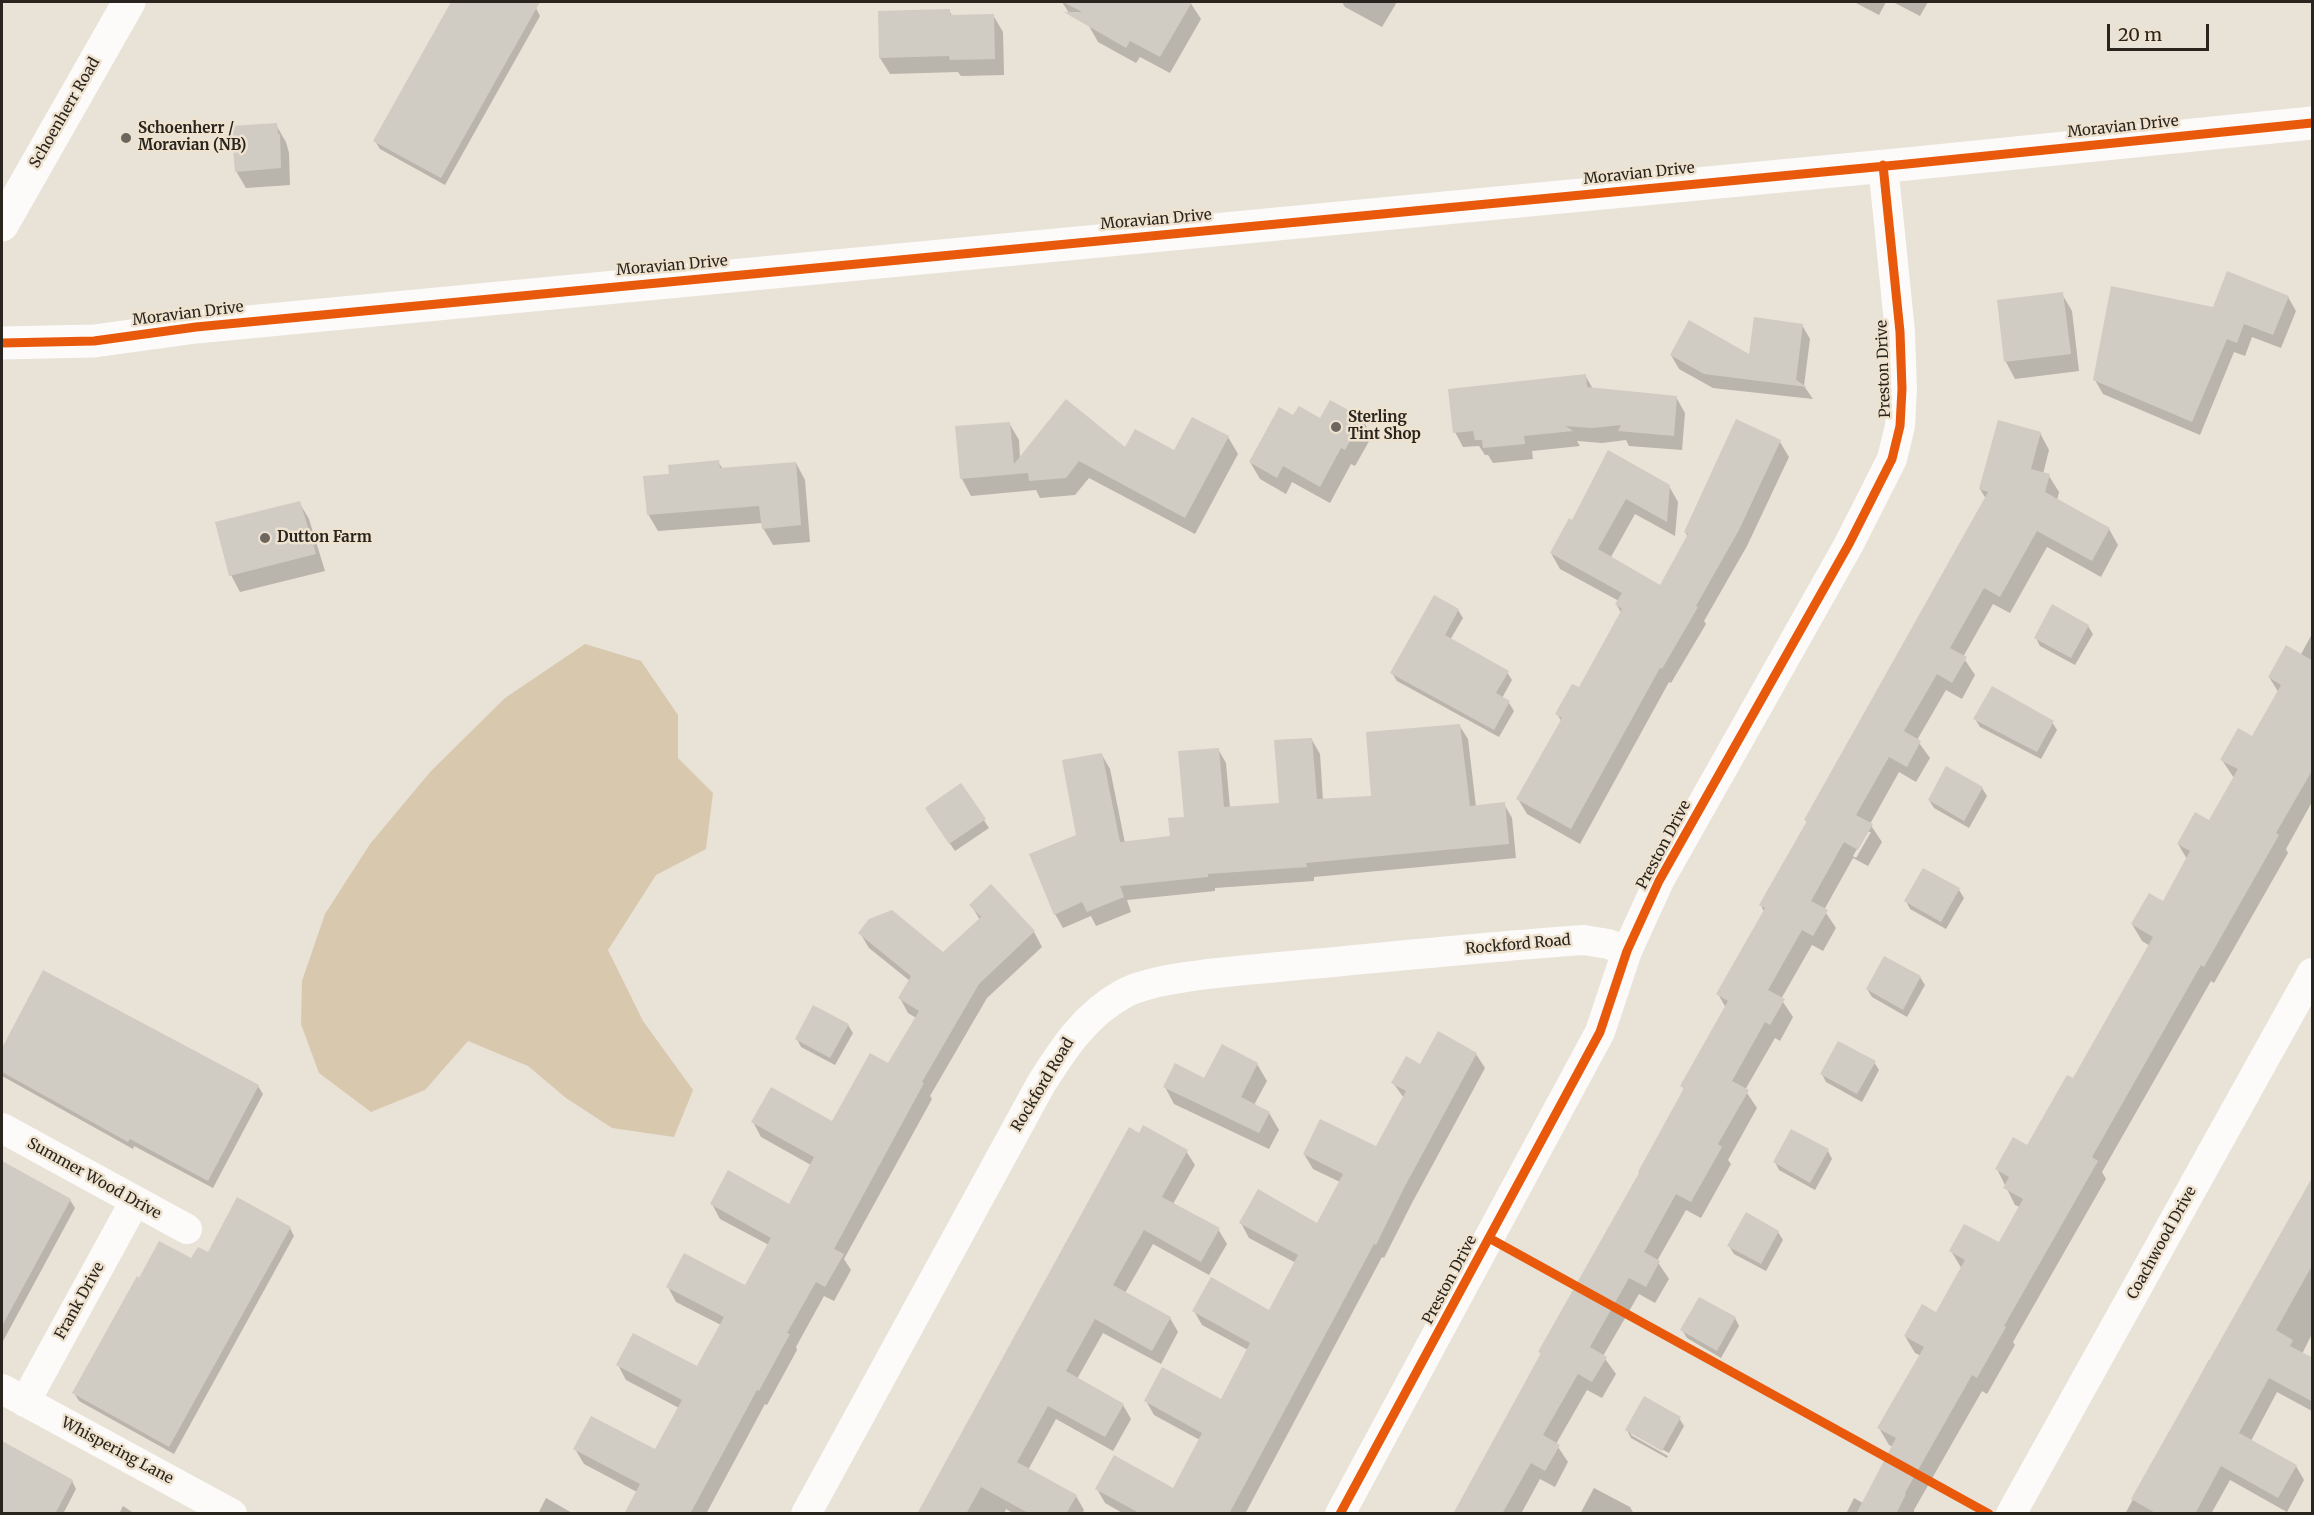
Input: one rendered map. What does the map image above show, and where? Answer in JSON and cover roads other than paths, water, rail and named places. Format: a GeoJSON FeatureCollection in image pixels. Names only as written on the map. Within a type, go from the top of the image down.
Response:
{"type":"FeatureCollection","features":[{"type":"Feature","properties":{"kind":"street","name":"Schoenherr Road"},"geometry":{"type":"LineString","coordinates":[[2,225],[129,2]]}},
{"type":"Feature","properties":{"kind":"street","name":"Moravian Drive"},"geometry":{"type":"LineString","coordinates":[[2,343],[94,341],[196,327],[2313,123]]}},
{"type":"Feature","properties":{"kind":"street","name":"Preston Drive"},"geometry":{"type":"LineString","coordinates":[[1340,1514],[1600,1032],[1627,951],[1659,881],[1849,544],[1892,459],[1900,426],[1902,389],[1900,332],[1883,165]]}},
{"type":"Feature","properties":{"kind":"street","name":"Rockford Road"},"geometry":{"type":"LineString","coordinates":[[806,1514],[1041,1084],[1073,1036],[1098,1011],[1124,993],[1162,982],[1246,971],[1584,940],[1608,944],[1627,951]]}},
{"type":"Feature","properties":{"kind":"street","name":"Coachwood Drive"},"geometry":{"type":"LineString","coordinates":[[2011,1514],[2313,973]]}},
{"type":"Feature","properties":{"kind":"street","name":"Summer Wood Drive"},"geometry":{"type":"LineString","coordinates":[[2,1128],[187,1229]]}},
{"type":"Feature","properties":{"kind":"street","name":"Frank Drive"},"geometry":{"type":"LineString","coordinates":[[13,1396],[135,1201]]}},
{"type":"Feature","properties":{"kind":"street","name":"Whispering Lane"},"geometry":{"type":"LineString","coordinates":[[13,1396],[232,1514]]}},
{"type":"Feature","properties":{"kind":"place","name":"Schoenherr / Moravian (NB)"},"geometry":{"type":"Point","coordinates":[126,138]}},
{"type":"Feature","properties":{"kind":"place","name":"Sterling Tint Shop"},"geometry":{"type":"Point","coordinates":[1336,427]}},
{"type":"Feature","properties":{"kind":"place","name":"Dutton Farm"},"geometry":{"type":"Point","coordinates":[265,538]}}]}
